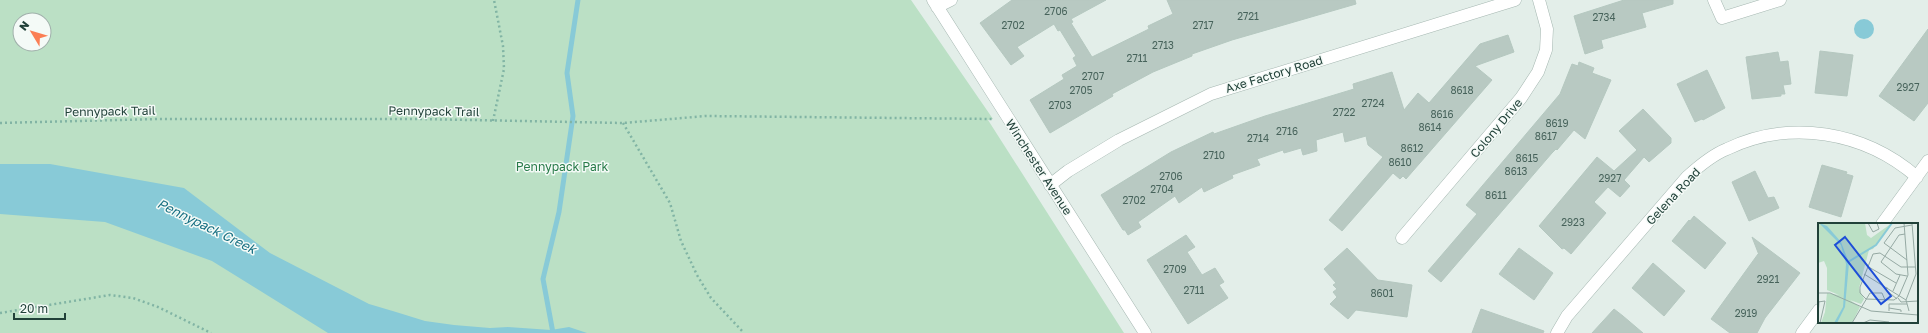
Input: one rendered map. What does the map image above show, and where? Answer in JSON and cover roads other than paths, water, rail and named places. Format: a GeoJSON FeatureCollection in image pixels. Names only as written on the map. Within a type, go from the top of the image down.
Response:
{"type":"FeatureCollection","features":[{"type":"Feature","properties":{"kind":"street"},"geometry":{"type":"LineString","coordinates":[[935,3],[951,0]]}},
{"type":"Feature","properties":{"kind":"street","name":"Axe Factory Road"},"geometry":{"type":"LineString","coordinates":[[1050,185],[1068,171],[1119,140],[1211,94],[1515,0]]}},
{"type":"Feature","properties":{"kind":"street","name":"Colony Drive"},"geometry":{"type":"LineString","coordinates":[[1402,238],[1521,98],[1538,72],[1546,50],[1547,29],[1540,0]]}},
{"type":"Feature","properties":{"kind":"street"},"geometry":{"type":"LineString","coordinates":[[1714,0],[1722,18],[1780,0]]}},
{"type":"Feature","properties":{"kind":"street","name":"Winchester Avenue"},"geometry":{"type":"LineString","coordinates":[[935,3],[1145,333]]}},
{"type":"Feature","properties":{"kind":"street","name":"Gelena Road"},"geometry":{"type":"LineString","coordinates":[[1557,333],[1567,316],[1687,176],[1726,149],[1752,139],[1775,134],[1802,132],[1823,133],[1845,138],[1874,148],[1902,164],[1917,177]]}},
{"type":"Feature","properties":{"kind":"street"},"geometry":{"type":"LineString","coordinates":[[1883,223],[1928,161]]}},
{"type":"Feature","properties":{"kind":"street"},"geometry":{"type":"LineString","coordinates":[[1802,333],[1818,311]]}},
{"type":"Feature","properties":{"kind":"water"},"geometry":{"type":"Polygon","coordinates":[[[1864,19],[1871,22],[1874,29],[1871,36],[1864,39],[1857,36],[1854,29],[1857,22],[1864,19]]]}},
{"type":"Feature","properties":{"kind":"water","name":"Pennypack Creek"},"geometry":{"type":"Polygon","coordinates":[[[0,164],[50,164],[184,188],[270,253],[369,304],[425,321],[490,328],[508,327],[551,330],[569,327],[587,333],[328,333],[212,261],[105,222],[0,214],[0,164]]]}},
{"type":"Feature","properties":{"kind":"waterway"},"geometry":{"type":"LineString","coordinates":[[553,333],[543,279],[559,212],[573,116],[567,73],[578,0]]}},
{"type":"Feature","properties":{"kind":"park label","name":"Pennypack Park"},"geometry":{"type":"Point","coordinates":[562,166]}}]}
